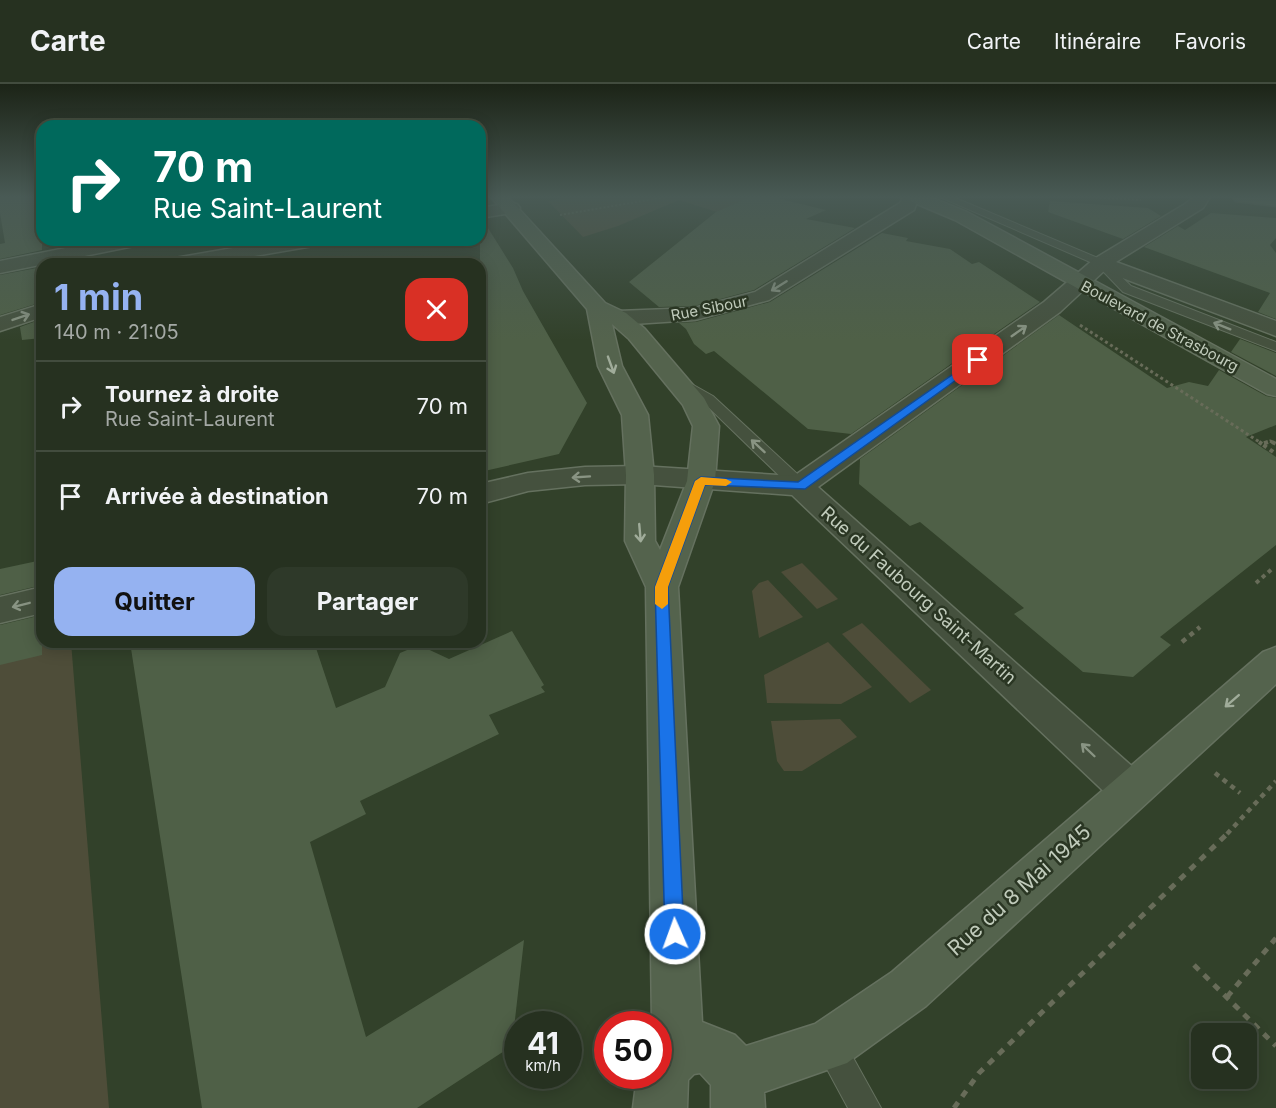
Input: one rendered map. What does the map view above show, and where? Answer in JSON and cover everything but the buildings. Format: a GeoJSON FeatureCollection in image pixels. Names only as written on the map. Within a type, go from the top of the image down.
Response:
{"type":"FeatureCollection","features":[{"type":"Feature","properties":{"kind":"main road","name":"Rue du Faubourg Saint-Martin"},"geometry":{"type":"LineString","coordinates":[[544,245],[608,313],[637,334],[678,380],[695,403],[706,426],[701,481],[662,587],[678,1052]]}},
{"type":"Feature","properties":{"kind":"main road","name":"Boulevard de Strasbourg"},"geometry":{"type":"LineString","coordinates":[[1012,245],[1276,389]]}},
{"type":"Feature","properties":{"kind":"main road","name":"Rue du Faubourg Saint-Martin"},"geometry":{"type":"LineString","coordinates":[[608,313],[610,366],[635,415],[640,475],[640,541],[662,587]]}},
{"type":"Feature","properties":{"kind":"main road","name":"Rue du 8 Mai 1945"},"geometry":{"type":"LineString","coordinates":[[736,1092],[829,1045],[909,989],[1276,662]]}},
{"type":"Feature","properties":{"kind":"main road"},"geometry":{"type":"LineString","coordinates":[[660,1108],[658,1088],[665,1066],[678,1052],[694,1047],[711,1050],[725,1060],[736,1092]]}},
{"type":"Feature","properties":{"kind":"street","name":"Rue Sibour"},"geometry":{"type":"LineString","coordinates":[[608,313],[658,318],[696,314],[762,296],[845,245]]}},
{"type":"Feature","properties":{"kind":"street"},"geometry":{"type":"LineString","coordinates":[[486,492],[528,482],[585,476],[640,475],[701,481],[800,486],[1052,307],[1101,262],[1130,245]]}},
{"type":"Feature","properties":{"kind":"street"},"geometry":{"type":"LineString","coordinates":[[45,258],[104,246]]}},
{"type":"Feature","properties":{"kind":"street"},"geometry":{"type":"LineString","coordinates":[[210,258],[278,246]]}},
{"type":"Feature","properties":{"kind":"street"},"geometry":{"type":"LineString","coordinates":[[0,267],[36,260]]}},
{"type":"Feature","properties":{"kind":"street","name":"Boulevard de Strasbourg"},"geometry":{"type":"LineString","coordinates":[[1101,262],[1276,329]]}},
{"type":"Feature","properties":{"kind":"street"},"geometry":{"type":"LineString","coordinates":[[0,324],[36,312]]}},
{"type":"Feature","properties":{"kind":"street","name":"Rue du Faubourg Saint-Martin"},"geometry":{"type":"LineString","coordinates":[[800,486],[1130,790]]}},
{"type":"Feature","properties":{"kind":"street"},"geometry":{"type":"LineString","coordinates":[[0,610],[36,601]]}},
{"type":"Feature","properties":{"kind":"lane","name":"Boulevard de Strasbourg"},"geometry":{"type":"LineString","coordinates":[[1060,245],[1101,262],[1127,289],[1276,347]]}},
{"type":"Feature","properties":{"kind":"lane","name":"Rue du Faubourg Saint-Martin"},"geometry":{"type":"LineString","coordinates":[[678,380],[708,399],[800,486]]}},
{"type":"Feature","properties":{"kind":"lane"},"geometry":{"type":"LineString","coordinates":[[829,1045],[865,1108]]}},
{"type":"Feature","properties":{"kind":"path"},"geometry":{"type":"LineString","coordinates":[[1077,323],[1276,454]]}},
{"type":"Feature","properties":{"kind":"path"},"geometry":{"type":"LineString","coordinates":[[1262,444],[1270,441],[1276,443]]}},
{"type":"Feature","properties":{"kind":"path"},"geometry":{"type":"LineString","coordinates":[[1256,583],[1272,569]]}},
{"type":"Feature","properties":{"kind":"path"},"geometry":{"type":"LineString","coordinates":[[1182,642],[1200,627]]}},
{"type":"Feature","properties":{"kind":"path"},"geometry":{"type":"LineString","coordinates":[[1212,770],[1240,793]]}},
{"type":"Feature","properties":{"kind":"path"},"geometry":{"type":"LineString","coordinates":[[954,1108],[979,1072],[1222,838],[1276,781]]}},
{"type":"Feature","properties":{"kind":"path"},"geometry":{"type":"LineString","coordinates":[[1227,997],[1276,938]]}},
{"type":"Feature","properties":{"kind":"path"},"geometry":{"type":"LineString","coordinates":[[1194,965],[1276,1046]]}},
{"type":"Feature","properties":{"kind":"shaded area"},"geometry":{"type":"Polygon","coordinates":[[[802,563],[838,599],[817,609],[781,572],[802,563]]]}},
{"type":"Feature","properties":{"kind":"shaded area"},"geometry":{"type":"Polygon","coordinates":[[[768,580],[803,617],[759,638],[752,591],[759,583],[768,580]]]}},
{"type":"Feature","properties":{"kind":"shaded area"},"geometry":{"type":"Polygon","coordinates":[[[862,623],[931,690],[910,703],[842,634],[862,623]]]}},
{"type":"Feature","properties":{"kind":"shaded area"},"geometry":{"type":"Polygon","coordinates":[[[0,640],[36,641],[36,648],[71,648],[109,1108],[0,1108],[0,640]]]}},
{"type":"Feature","properties":{"kind":"shaded area"},"geometry":{"type":"Polygon","coordinates":[[[828,642],[872,687],[841,704],[767,703],[764,675],[828,642]]]}},
{"type":"Feature","properties":{"kind":"shaded area"},"geometry":{"type":"Polygon","coordinates":[[[840,719],[857,737],[802,771],[784,771],[777,761],[771,721],[840,719]]]}},
{"type":"Feature","properties":{"kind":"slow traffic"},"geometry":{"type":"LineString","coordinates":[[662,604],[662,587],[701,481],[726,482]]}},
{"type":"Feature","properties":{"kind":"route"},"geometry":{"type":"LineString","coordinates":[[675,934],[661,599],[662,587],[701,481],[800,486],[978,360]]}}]}
